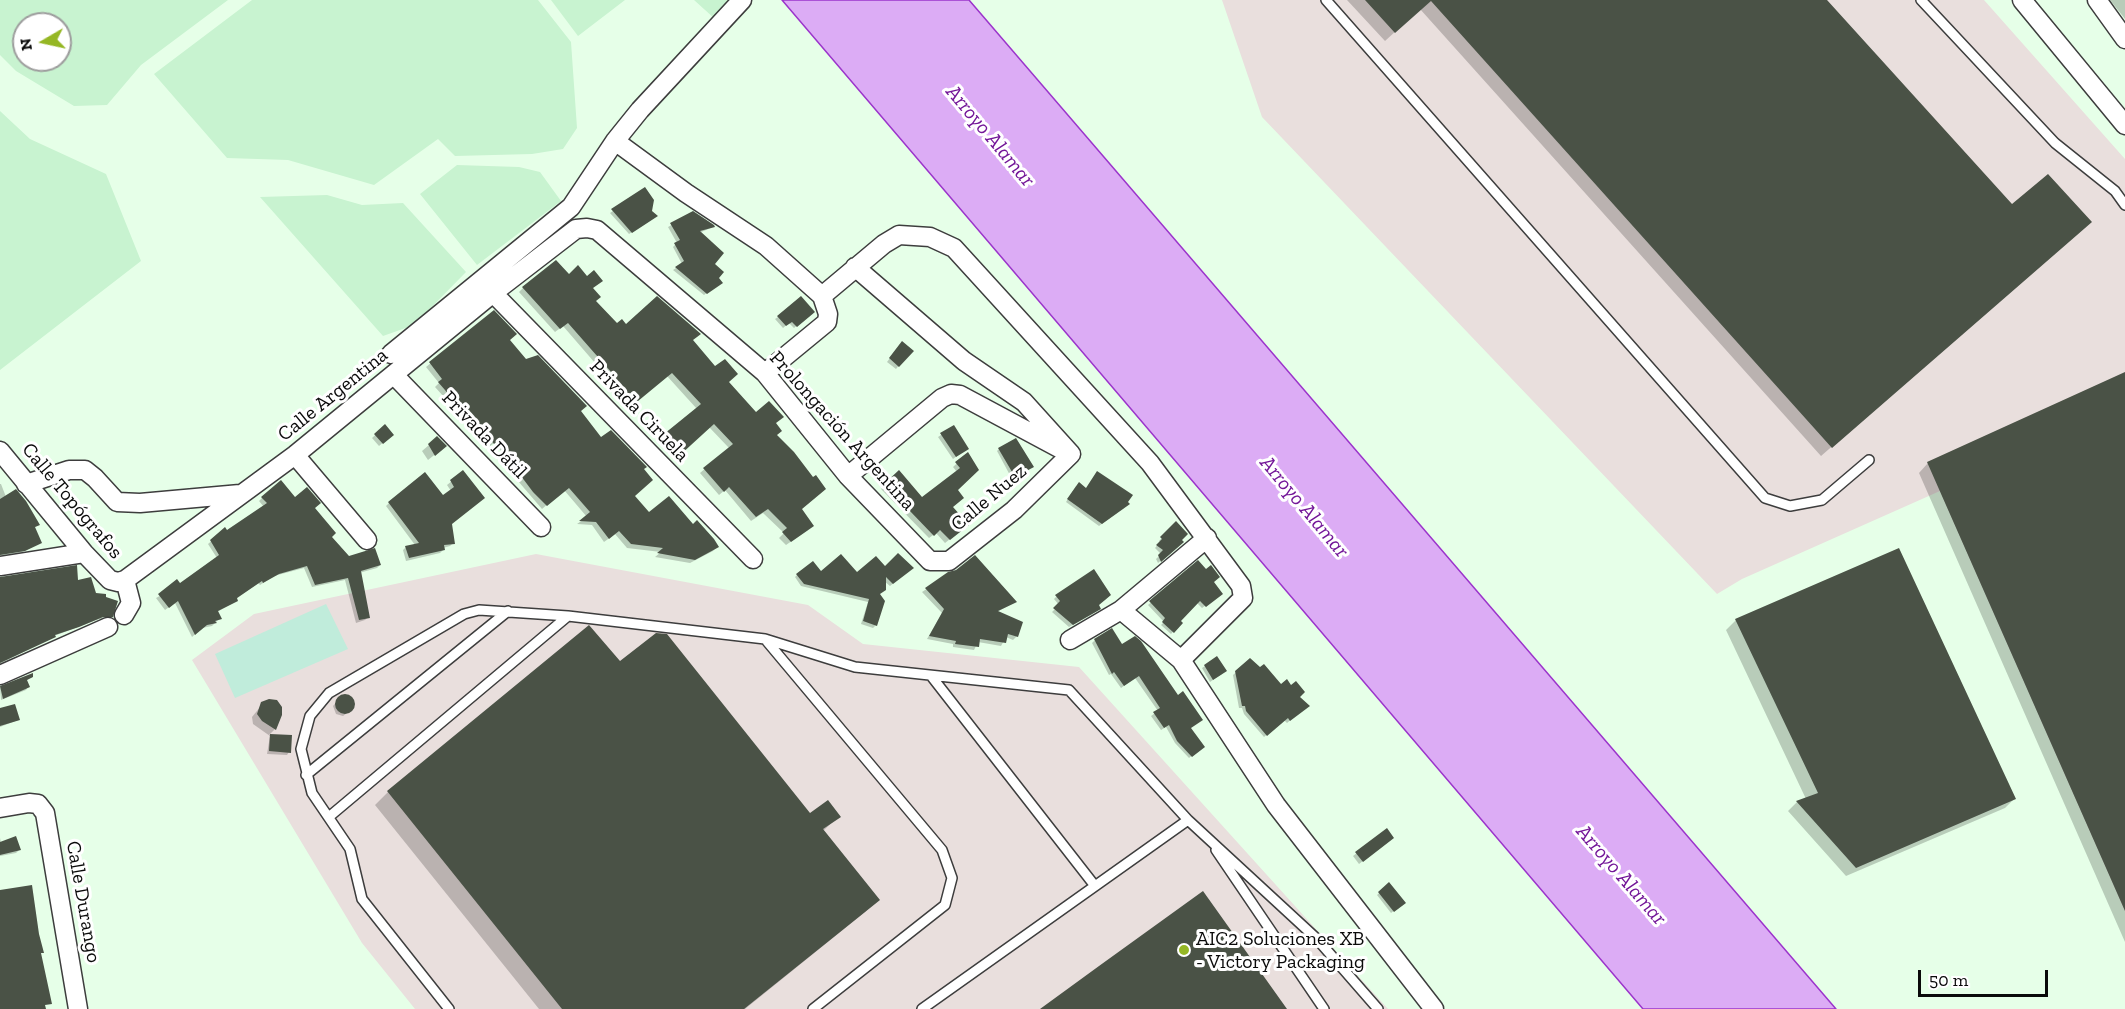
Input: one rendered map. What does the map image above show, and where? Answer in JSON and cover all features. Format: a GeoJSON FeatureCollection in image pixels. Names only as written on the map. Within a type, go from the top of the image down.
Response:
{"type":"FeatureCollection","features":[{"type":"Feature","properties":{"kind":"street"},"geometry":{"type":"LineString","coordinates":[[391,354],[571,207],[615,141],[640,110],[742,0]]}},
{"type":"Feature","properties":{"kind":"street"},"geometry":{"type":"LineString","coordinates":[[2022,0],[2125,125]]}},
{"type":"Feature","properties":{"kind":"street"},"geometry":{"type":"LineString","coordinates":[[2097,0],[2125,39]]}},
{"type":"Feature","properties":{"kind":"street"},"geometry":{"type":"LineString","coordinates":[[615,141],[686,193],[766,246],[822,296],[828,314],[827,322],[765,373]]}},
{"type":"Feature","properties":{"kind":"street"},"geometry":{"type":"LineString","coordinates":[[571,207],[582,229]]}},
{"type":"Feature","properties":{"kind":"street","name":"Calle Argentina"},"geometry":{"type":"LineString","coordinates":[[117,580],[295,455],[493,293],[582,229]]}},
{"type":"Feature","properties":{"kind":"street","name":"Prolongación Argentina"},"geometry":{"type":"LineString","coordinates":[[582,229],[597,230],[765,373],[848,476],[930,561]]}},
{"type":"Feature","properties":{"kind":"street"},"geometry":{"type":"LineString","coordinates":[[822,296],[884,244],[899,235],[930,237],[954,248],[1150,464],[1241,586],[1243,598],[1180,660]]}},
{"type":"Feature","properties":{"kind":"street"},"geometry":{"type":"LineString","coordinates":[[855,267],[964,362],[1024,402],[1071,454]]}},
{"type":"Feature","properties":{"kind":"street","name":"Privada Ciruela"},"geometry":{"type":"LineString","coordinates":[[493,293],[753,559]]}},
{"type":"Feature","properties":{"kind":"street","name":"Privada Dátil"},"geometry":{"type":"LineString","coordinates":[[394,375],[541,527]]}},
{"type":"Feature","properties":{"kind":"street"},"geometry":{"type":"LineString","coordinates":[[848,476],[942,398],[951,394],[960,395],[1071,454]]}},
{"type":"Feature","properties":{"kind":"street","name":"Calle Topógrafos"},"geometry":{"type":"LineString","coordinates":[[0,451],[84,553],[117,580]]}},
{"type":"Feature","properties":{"kind":"street","name":"Calle Nuez"},"geometry":{"type":"LineString","coordinates":[[930,561],[949,561],[1014,510],[1071,454]]}},
{"type":"Feature","properties":{"kind":"street"},"geometry":{"type":"LineString","coordinates":[[295,455],[367,540]]}},
{"type":"Feature","properties":{"kind":"street"},"geometry":{"type":"LineString","coordinates":[[26,484],[69,470],[85,470],[117,502],[140,503],[242,494]]}},
{"type":"Feature","properties":{"kind":"street"},"geometry":{"type":"LineString","coordinates":[[1070,640],[1121,610],[1207,538]]}},
{"type":"Feature","properties":{"kind":"street"},"geometry":{"type":"LineString","coordinates":[[0,566],[84,553]]}},
{"type":"Feature","properties":{"kind":"street"},"geometry":{"type":"LineString","coordinates":[[117,580],[131,603],[124,615]]}},
{"type":"Feature","properties":{"kind":"street"},"geometry":{"type":"LineString","coordinates":[[1121,610],[1180,660],[1276,805],[1434,1009]]}},
{"type":"Feature","properties":{"kind":"street"},"geometry":{"type":"LineString","coordinates":[[0,675],[108,627]]}},
{"type":"Feature","properties":{"kind":"street","name":"Calle Durango"},"geometry":{"type":"LineString","coordinates":[[0,808],[29,803],[38,804],[45,813],[78,1009]]}},
{"type":"Feature","properties":{"kind":"lane"},"geometry":{"type":"LineString","coordinates":[[1326,0],[1765,498],[1790,506],[1822,500],[1869,460]]}},
{"type":"Feature","properties":{"kind":"lane"},"geometry":{"type":"LineString","coordinates":[[1921,0],[2055,143],[2115,192],[2125,205]]}},
{"type":"Feature","properties":{"kind":"lane"},"geometry":{"type":"LineString","coordinates":[[449,1009],[362,899],[350,849],[330,816],[312,793],[301,749],[310,716],[329,693],[464,614],[479,610],[568,616],[765,639],[855,667],[1069,690],[1188,820],[1317,939],[1378,1009]]}},
{"type":"Feature","properties":{"kind":"lane"},"geometry":{"type":"LineString","coordinates":[[306,775],[508,611]]}},
{"type":"Feature","properties":{"kind":"lane"},"geometry":{"type":"LineString","coordinates":[[330,816],[568,616]]}},
{"type":"Feature","properties":{"kind":"lane"},"geometry":{"type":"LineString","coordinates":[[765,639],[942,850],[952,878],[945,905],[813,1009]]}},
{"type":"Feature","properties":{"kind":"lane"},"geometry":{"type":"LineString","coordinates":[[932,677],[1095,886]]}},
{"type":"Feature","properties":{"kind":"lane"},"geometry":{"type":"LineString","coordinates":[[922,1009],[1188,820]]}},
{"type":"Feature","properties":{"kind":"lane"},"geometry":{"type":"LineString","coordinates":[[1206,837],[1324,1009]]}},
{"type":"Feature","properties":{"kind":"shaded area"},"geometry":{"type":"Polygon","coordinates":[[[1222,0],[1984,0],[2125,159],[2125,911],[1940,491],[1742,579],[1717,594],[1262,117],[1222,0]]]}},
{"type":"Feature","properties":{"kind":"shaded area"},"geometry":{"type":"Polygon","coordinates":[[[536,554],[808,605],[863,644],[1079,667],[1388,1009],[415,1009],[362,943],[192,660],[254,614],[536,554]]]}},
{"type":"Feature","properties":{"kind":"green space"},"geometry":{"type":"Polygon","coordinates":[[[0,0],[228,0],[141,65],[107,105],[74,106],[18,72],[72,72],[72,12],[12,12],[12,67],[0,55],[0,0]]]}},
{"type":"Feature","properties":{"kind":"green space"},"geometry":{"type":"Polygon","coordinates":[[[252,0],[538,0],[571,42],[577,128],[563,149],[532,154],[455,156],[438,139],[374,185],[288,160],[227,158],[154,74],[252,0]]]}},
{"type":"Feature","properties":{"kind":"green space"},"geometry":{"type":"Polygon","coordinates":[[[551,0],[625,0],[578,36],[551,0]]]}},
{"type":"Feature","properties":{"kind":"green space"},"geometry":{"type":"Polygon","coordinates":[[[694,0],[732,0],[715,19],[694,0]]]}},
{"type":"Feature","properties":{"kind":"green space"},"geometry":{"type":"Polygon","coordinates":[[[0,111],[30,139],[106,174],[141,261],[0,370],[0,111]]]}},
{"type":"Feature","properties":{"kind":"green space"},"geometry":{"type":"Polygon","coordinates":[[[457,165],[519,167],[540,172],[561,201],[477,265],[420,194],[457,165]]]}},
{"type":"Feature","properties":{"kind":"green space"},"geometry":{"type":"Polygon","coordinates":[[[327,195],[362,205],[403,203],[466,272],[414,325],[383,336],[260,197],[327,195]]]}},
{"type":"Feature","properties":{"kind":"green space"},"geometry":{"type":"Polygon","coordinates":[[[326,604],[348,649],[235,698],[215,654],[326,604]]]}},
{"type":"Feature","properties":{"kind":"water","name":"Arroyo Alamar"},"geometry":{"type":"Polygon","coordinates":[[[782,0],[969,0],[1836,1009],[1643,1009],[782,0]]]}},
{"type":"Feature","properties":{"kind":"building"},"geometry":{"type":"Polygon","coordinates":[[[1365,0],[1827,0],[2012,204],[2048,174],[2092,222],[1832,448],[1431,1],[1395,33],[1365,0]]]}},
{"type":"Feature","properties":{"kind":"building"},"geometry":{"type":"Polygon","coordinates":[[[645,187],[654,200],[652,211],[658,216],[632,233],[611,209],[645,187]]]}},
{"type":"Feature","properties":{"kind":"building"},"geometry":{"type":"Polygon","coordinates":[[[693,211],[714,225],[715,227],[700,231],[724,253],[715,264],[724,272],[719,278],[723,283],[707,294],[675,267],[684,261],[674,243],[680,240],[670,223],[693,211]]]}},
{"type":"Feature","properties":{"kind":"building"},"geometry":{"type":"Polygon","coordinates":[[[556,260],[569,274],[578,265],[587,276],[594,270],[603,281],[593,288],[601,297],[596,301],[617,323],[622,319],[626,324],[657,296],[701,334],[693,340],[715,366],[725,359],[738,374],[729,382],[756,412],[769,401],[784,417],[776,423],[782,431],[777,435],[794,452],[813,477],[816,475],[826,489],[802,509],[814,526],[791,542],[782,532],[787,528],[768,509],[756,517],[729,487],[724,492],[703,468],[733,444],[714,424],[679,456],[668,445],[672,442],[664,434],[701,404],[672,373],[632,406],[606,378],[612,373],[568,323],[560,329],[522,287],[556,260]]]}},
{"type":"Feature","properties":{"kind":"building"},"geometry":{"type":"Polygon","coordinates":[[[801,296],[815,312],[797,327],[792,322],[786,326],[777,316],[801,296]]]}},
{"type":"Feature","properties":{"kind":"building"},"geometry":{"type":"Polygon","coordinates":[[[494,310],[517,334],[510,340],[526,359],[538,355],[587,406],[581,411],[601,437],[611,430],[647,467],[644,469],[653,480],[635,496],[649,512],[669,496],[693,524],[697,520],[719,547],[695,560],[657,553],[663,548],[631,544],[619,531],[609,539],[596,522],[579,521],[590,512],[569,488],[547,506],[533,492],[521,476],[526,472],[499,440],[494,444],[469,410],[465,413],[438,382],[442,379],[429,362],[494,310]]]}},
{"type":"Feature","properties":{"kind":"building"},"geometry":{"type":"Polygon","coordinates":[[[902,341],[914,351],[899,367],[889,358],[902,341]]]}},
{"type":"Feature","properties":{"kind":"building"},"geometry":{"type":"Polygon","coordinates":[[[2125,372],[2125,911],[1927,462],[2125,372]]]}},
{"type":"Feature","properties":{"kind":"building"},"geometry":{"type":"Polygon","coordinates":[[[385,424],[394,435],[383,444],[374,434],[385,424]]]}},
{"type":"Feature","properties":{"kind":"building"},"geometry":{"type":"Polygon","coordinates":[[[954,425],[969,449],[956,457],[940,433],[954,425]]]}},
{"type":"Feature","properties":{"kind":"building"},"geometry":{"type":"Polygon","coordinates":[[[437,436],[447,446],[435,456],[428,444],[437,436]]]}},
{"type":"Feature","properties":{"kind":"building"},"geometry":{"type":"Polygon","coordinates":[[[1016,438],[1034,467],[1015,477],[998,448],[1016,438]]]}},
{"type":"Feature","properties":{"kind":"building"},"geometry":{"type":"Polygon","coordinates":[[[968,452],[979,470],[958,490],[964,498],[953,507],[969,525],[950,540],[940,530],[934,536],[884,484],[899,470],[922,497],[960,468],[955,462],[968,452]]]}},
{"type":"Feature","properties":{"kind":"building"},"geometry":{"type":"Polygon","coordinates":[[[463,470],[485,498],[452,524],[455,544],[444,545],[445,550],[409,558],[405,546],[419,543],[388,502],[425,472],[443,495],[454,487],[450,480],[463,470]]]}},
{"type":"Feature","properties":{"kind":"building"},"geometry":{"type":"Polygon","coordinates":[[[1097,471],[1133,495],[1128,502],[1130,504],[1102,524],[1067,499],[1079,482],[1086,488],[1097,471]]]}},
{"type":"Feature","properties":{"kind":"building"},"geometry":{"type":"Polygon","coordinates":[[[281,480],[295,497],[307,487],[321,503],[315,508],[336,533],[332,537],[349,556],[375,548],[381,565],[361,571],[370,618],[359,620],[348,578],[315,585],[307,566],[279,574],[263,583],[262,581],[237,598],[238,601],[218,611],[222,619],[215,621],[217,623],[207,625],[195,635],[178,601],[169,608],[158,594],[177,579],[180,583],[219,555],[210,540],[225,527],[227,530],[267,503],[261,497],[281,480]]]}},
{"type":"Feature","properties":{"kind":"building"},"geometry":{"type":"Polygon","coordinates":[[[16,489],[40,525],[35,527],[42,543],[25,551],[0,555],[0,499],[16,489]]]}},
{"type":"Feature","properties":{"kind":"building"},"geometry":{"type":"Polygon","coordinates":[[[1176,521],[1188,534],[1182,540],[1184,542],[1161,562],[1158,555],[1163,550],[1156,545],[1162,539],[1160,537],[1176,521]]]}},
{"type":"Feature","properties":{"kind":"building"},"geometry":{"type":"Polygon","coordinates":[[[1899,548],[2016,799],[1856,868],[1796,801],[1818,793],[1735,619],[1899,548]]]}},
{"type":"Feature","properties":{"kind":"building"},"geometry":{"type":"Polygon","coordinates":[[[898,553],[914,568],[893,584],[886,577],[886,590],[880,594],[885,601],[877,626],[863,621],[869,599],[804,584],[796,574],[813,561],[821,571],[841,554],[857,572],[876,556],[885,566],[898,553]]]}},
{"type":"Feature","properties":{"kind":"building"},"geometry":{"type":"Polygon","coordinates":[[[975,555],[1017,602],[998,611],[1023,622],[1018,637],[1008,634],[1006,643],[980,639],[979,647],[955,644],[956,641],[929,636],[944,609],[925,588],[948,572],[956,570],[975,555]]]}},
{"type":"Feature","properties":{"kind":"building"},"geometry":{"type":"Polygon","coordinates":[[[1198,560],[1206,569],[1211,565],[1220,577],[1214,582],[1223,594],[1206,607],[1200,601],[1181,621],[1183,623],[1174,633],[1162,622],[1165,618],[1149,601],[1198,560]]]}},
{"type":"Feature","properties":{"kind":"building"},"geometry":{"type":"Polygon","coordinates":[[[77,565],[78,580],[91,577],[96,593],[106,594],[106,597],[118,601],[113,617],[103,617],[55,635],[56,637],[0,663],[0,577],[77,565]]]}},
{"type":"Feature","properties":{"kind":"building"},"geometry":{"type":"Polygon","coordinates":[[[1094,569],[1111,595],[1099,605],[1101,609],[1073,625],[1053,608],[1060,601],[1055,595],[1094,569]]]}},
{"type":"Feature","properties":{"kind":"building"},"geometry":{"type":"Polygon","coordinates":[[[589,625],[620,661],[656,633],[667,634],[810,813],[828,800],[841,817],[823,829],[880,900],[744,1009],[562,1009],[387,791],[589,625]]]}},
{"type":"Feature","properties":{"kind":"building"},"geometry":{"type":"Polygon","coordinates":[[[1112,628],[1122,644],[1135,636],[1141,641],[1178,695],[1183,691],[1203,720],[1191,728],[1205,747],[1192,757],[1177,741],[1169,725],[1164,728],[1153,712],[1160,708],[1139,676],[1124,686],[1114,672],[1112,674],[1094,639],[1112,628]]]}},
{"type":"Feature","properties":{"kind":"building"},"geometry":{"type":"Polygon","coordinates":[[[1217,656],[1227,671],[1213,680],[1204,665],[1217,656]]]}},
{"type":"Feature","properties":{"kind":"building"},"geometry":{"type":"Polygon","coordinates":[[[1250,658],[1260,667],[1264,664],[1281,684],[1287,679],[1291,685],[1296,681],[1305,692],[1300,697],[1310,706],[1290,721],[1288,718],[1267,736],[1246,711],[1245,706],[1242,706],[1235,671],[1250,658]]]}},
{"type":"Feature","properties":{"kind":"building"},"geometry":{"type":"Polygon","coordinates":[[[33,673],[33,677],[27,680],[30,687],[3,699],[0,686],[33,673]]]}},
{"type":"Feature","properties":{"kind":"building"},"geometry":{"type":"Polygon","coordinates":[[[345,694],[352,697],[355,704],[352,711],[345,714],[338,711],[335,704],[338,697],[345,694]]]}},
{"type":"Feature","properties":{"kind":"building"},"geometry":{"type":"Polygon","coordinates":[[[269,699],[277,700],[282,707],[282,715],[276,730],[262,721],[257,714],[261,702],[269,699]]]}},
{"type":"Feature","properties":{"kind":"building"},"geometry":{"type":"Polygon","coordinates":[[[15,704],[20,720],[0,726],[0,708],[15,704]]]}},
{"type":"Feature","properties":{"kind":"building"},"geometry":{"type":"Polygon","coordinates":[[[270,734],[292,735],[291,753],[269,751],[270,734]]]}},
{"type":"Feature","properties":{"kind":"building"},"geometry":{"type":"Polygon","coordinates":[[[1387,828],[1394,838],[1363,862],[1355,852],[1387,828]]]}},
{"type":"Feature","properties":{"kind":"building"},"geometry":{"type":"Polygon","coordinates":[[[16,836],[21,850],[0,855],[0,842],[16,836]]]}},
{"type":"Feature","properties":{"kind":"building"},"geometry":{"type":"Polygon","coordinates":[[[1389,882],[1406,903],[1394,912],[1378,892],[1389,882]]]}},
{"type":"Feature","properties":{"kind":"building"},"geometry":{"type":"Polygon","coordinates":[[[32,885],[44,953],[41,953],[52,1004],[45,1005],[46,1009],[0,1009],[0,890],[32,885]]]}},
{"type":"Feature","properties":{"kind":"building","name":"AIC2 Soluciones XB - Victory Packaging"},"geometry":{"type":"Polygon","coordinates":[[[1203,891],[1287,1009],[1040,1009],[1099,966],[1203,891]]]}},
{"type":"Feature","properties":{"kind":"place","name":"AIC2 Soluciones XB - Victory Packaging"},"geometry":{"type":"Point","coordinates":[1184,950]}}]}
